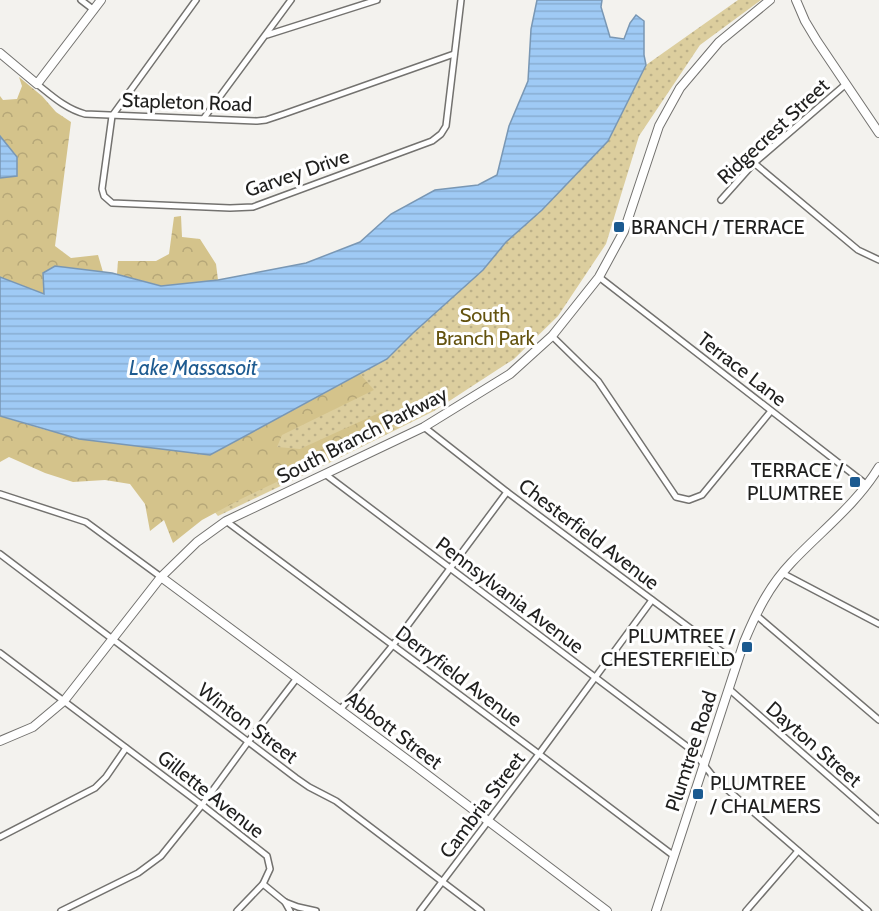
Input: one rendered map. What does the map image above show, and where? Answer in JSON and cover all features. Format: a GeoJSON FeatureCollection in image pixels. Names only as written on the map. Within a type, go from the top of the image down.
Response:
{"type":"FeatureCollection","features":[{"type":"Feature","properties":{"kind":"street"},"geometry":{"type":"LineString","coordinates":[[81,0],[94,10]]}},
{"type":"Feature","properties":{"kind":"street"},"geometry":{"type":"LineString","coordinates":[[37,84],[101,0]]}},
{"type":"Feature","properties":{"kind":"street"},"geometry":{"type":"LineString","coordinates":[[112,116],[196,0]]}},
{"type":"Feature","properties":{"kind":"street"},"geometry":{"type":"LineString","coordinates":[[204,118],[291,0]]}},
{"type":"Feature","properties":{"kind":"street"},"geometry":{"type":"LineString","coordinates":[[265,35],[376,0]]}},
{"type":"Feature","properties":{"kind":"street","name":"Garvey Drive"},"geometry":{"type":"LineString","coordinates":[[112,116],[102,189],[104,196],[110,202],[230,208],[253,207],[437,138],[446,126],[461,0]]}},
{"type":"Feature","properties":{"kind":"street","name":"South Branch Parkway"},"geometry":{"type":"LineString","coordinates":[[0,741],[33,727],[64,701],[161,577],[197,542],[226,521],[424,427],[510,374],[552,336],[599,277],[624,231],[659,126],[680,88],[719,42],[770,0]]}},
{"type":"Feature","properties":{"kind":"street"},"geometry":{"type":"LineString","coordinates":[[796,0],[809,28],[879,133]]}},
{"type":"Feature","properties":{"kind":"street","name":"Stapleton Road"},"geometry":{"type":"LineString","coordinates":[[0,53],[60,102],[85,114],[252,121],[266,120],[454,54]]}},
{"type":"Feature","properties":{"kind":"street","name":"Ridgecrest Street"},"geometry":{"type":"LineString","coordinates":[[721,200],[754,163],[846,84]]}},
{"type":"Feature","properties":{"kind":"street"},"geometry":{"type":"LineString","coordinates":[[754,163],[858,250],[879,260]]}},
{"type":"Feature","properties":{"kind":"street","name":"Terrace Lane"},"geometry":{"type":"LineString","coordinates":[[599,277],[867,485]]}},
{"type":"Feature","properties":{"kind":"street"},"geometry":{"type":"LineString","coordinates":[[552,336],[598,381],[676,497],[689,500],[702,495],[771,411]]}},
{"type":"Feature","properties":{"kind":"street","name":"Chesterfield Avenue"},"geometry":{"type":"LineString","coordinates":[[424,427],[507,492],[737,663]]}},
{"type":"Feature","properties":{"kind":"street","name":"Plumtree Road"},"geometry":{"type":"LineString","coordinates":[[656,911],[737,663],[756,615],[769,591],[790,563],[852,503],[878,469]]}},
{"type":"Feature","properties":{"kind":"street","name":"Pennsylvania Avenue"},"geometry":{"type":"LineString","coordinates":[[325,474],[693,751],[715,779],[868,911]]}},
{"type":"Feature","properties":{"kind":"street"},"geometry":{"type":"LineString","coordinates":[[340,710],[393,645],[507,492]]}},
{"type":"Feature","properties":{"kind":"street"},"geometry":{"type":"LineString","coordinates":[[0,494],[86,522],[161,577]]}},
{"type":"Feature","properties":{"kind":"street","name":"Derryfield Avenue"},"geometry":{"type":"LineString","coordinates":[[226,521],[674,856]]}},
{"type":"Feature","properties":{"kind":"street","name":"Winton Street"},"geometry":{"type":"LineString","coordinates":[[0,554],[304,784],[336,801],[481,911]]}},
{"type":"Feature","properties":{"kind":"street"},"geometry":{"type":"LineString","coordinates":[[782,573],[879,624]]}},
{"type":"Feature","properties":{"kind":"street","name":"Abbott Street"},"geometry":{"type":"LineString","coordinates":[[161,577],[607,911]]}},
{"type":"Feature","properties":{"kind":"street","name":"Cambria Street"},"geometry":{"type":"LineString","coordinates":[[420,911],[652,600]]}},
{"type":"Feature","properties":{"kind":"street"},"geometry":{"type":"LineString","coordinates":[[756,615],[879,720]]}},
{"type":"Feature","properties":{"kind":"street","name":"Gillette Avenue"},"geometry":{"type":"LineString","coordinates":[[0,653],[267,856],[270,869],[262,884]]}},
{"type":"Feature","properties":{"kind":"street"},"geometry":{"type":"LineString","coordinates":[[61,911],[138,873],[165,851],[297,678]]}},
{"type":"Feature","properties":{"kind":"street","name":"Dayton Street"},"geometry":{"type":"LineString","coordinates":[[729,689],[879,820]]}},
{"type":"Feature","properties":{"kind":"street"},"geometry":{"type":"LineString","coordinates":[[0,837],[79,798],[94,788],[106,777],[126,748]]}},
{"type":"Feature","properties":{"kind":"street"},"geometry":{"type":"LineString","coordinates":[[748,910],[798,850]]}},
{"type":"Feature","properties":{"kind":"street"},"geometry":{"type":"LineString","coordinates":[[237,911],[262,884],[285,902],[316,911]]}},
{"type":"Feature","properties":{"kind":"street"},"geometry":{"type":"LineString","coordinates":[[285,902],[290,911]]}},
{"type":"Feature","properties":{"kind":"green space","name":"South Branch Park"},"geometry":{"type":"Polygon","coordinates":[[[738,0],[761,0],[700,45],[639,136],[606,244],[558,316],[514,359],[434,411],[218,516],[195,489],[210,455],[387,359],[412,333],[483,270],[506,242],[542,210],[608,141],[646,65],[738,0]]]}},
{"type":"Feature","properties":{"kind":"green space"},"geometry":{"type":"Polygon","coordinates":[[[19,77],[42,96],[56,112],[71,122],[55,246],[71,258],[98,255],[103,272],[55,266],[45,295],[0,277],[0,178],[17,176],[17,157],[0,136],[0,96],[3,100],[17,99],[22,86],[19,77]]]}},
{"type":"Feature","properties":{"kind":"green space"},"geometry":{"type":"Polygon","coordinates":[[[181,216],[182,237],[200,239],[216,264],[218,280],[161,286],[117,274],[118,261],[156,261],[169,254],[174,217],[181,216]]]}},
{"type":"Feature","properties":{"kind":"green space"},"geometry":{"type":"Polygon","coordinates":[[[360,374],[374,390],[282,435],[277,447],[300,449],[381,412],[413,417],[241,499],[202,520],[173,543],[164,520],[150,531],[145,504],[130,484],[105,480],[73,482],[45,473],[9,457],[0,462],[0,416],[46,430],[210,455],[360,374]]]}},
{"type":"Feature","properties":{"kind":"water","name":"Lake Massasoit"},"geometry":{"type":"Polygon","coordinates":[[[537,0],[602,0],[601,7],[610,37],[624,39],[636,15],[644,21],[646,65],[608,141],[542,210],[506,242],[483,270],[387,359],[210,455],[79,439],[0,416],[0,277],[44,294],[43,273],[55,266],[112,273],[161,286],[218,280],[306,263],[360,242],[391,214],[435,190],[478,185],[497,175],[509,126],[528,81],[531,29],[537,0]]]}},
{"type":"Feature","properties":{"kind":"water"},"geometry":{"type":"Polygon","coordinates":[[[0,136],[17,157],[17,176],[0,178],[0,136]]]}},
{"type":"Feature","properties":{"kind":"place","name":"BRANCH / TERRACE"},"geometry":{"type":"Point","coordinates":[619,227]}},
{"type":"Feature","properties":{"kind":"place","name":"TERRACE / PLUMTREE"},"geometry":{"type":"Point","coordinates":[855,482]}},
{"type":"Feature","properties":{"kind":"place","name":"PLUMTREE / CHESTERFIELD"},"geometry":{"type":"Point","coordinates":[747,647]}},
{"type":"Feature","properties":{"kind":"place","name":"PLUMTREE / CHALMERS"},"geometry":{"type":"Point","coordinates":[698,794]}}]}
